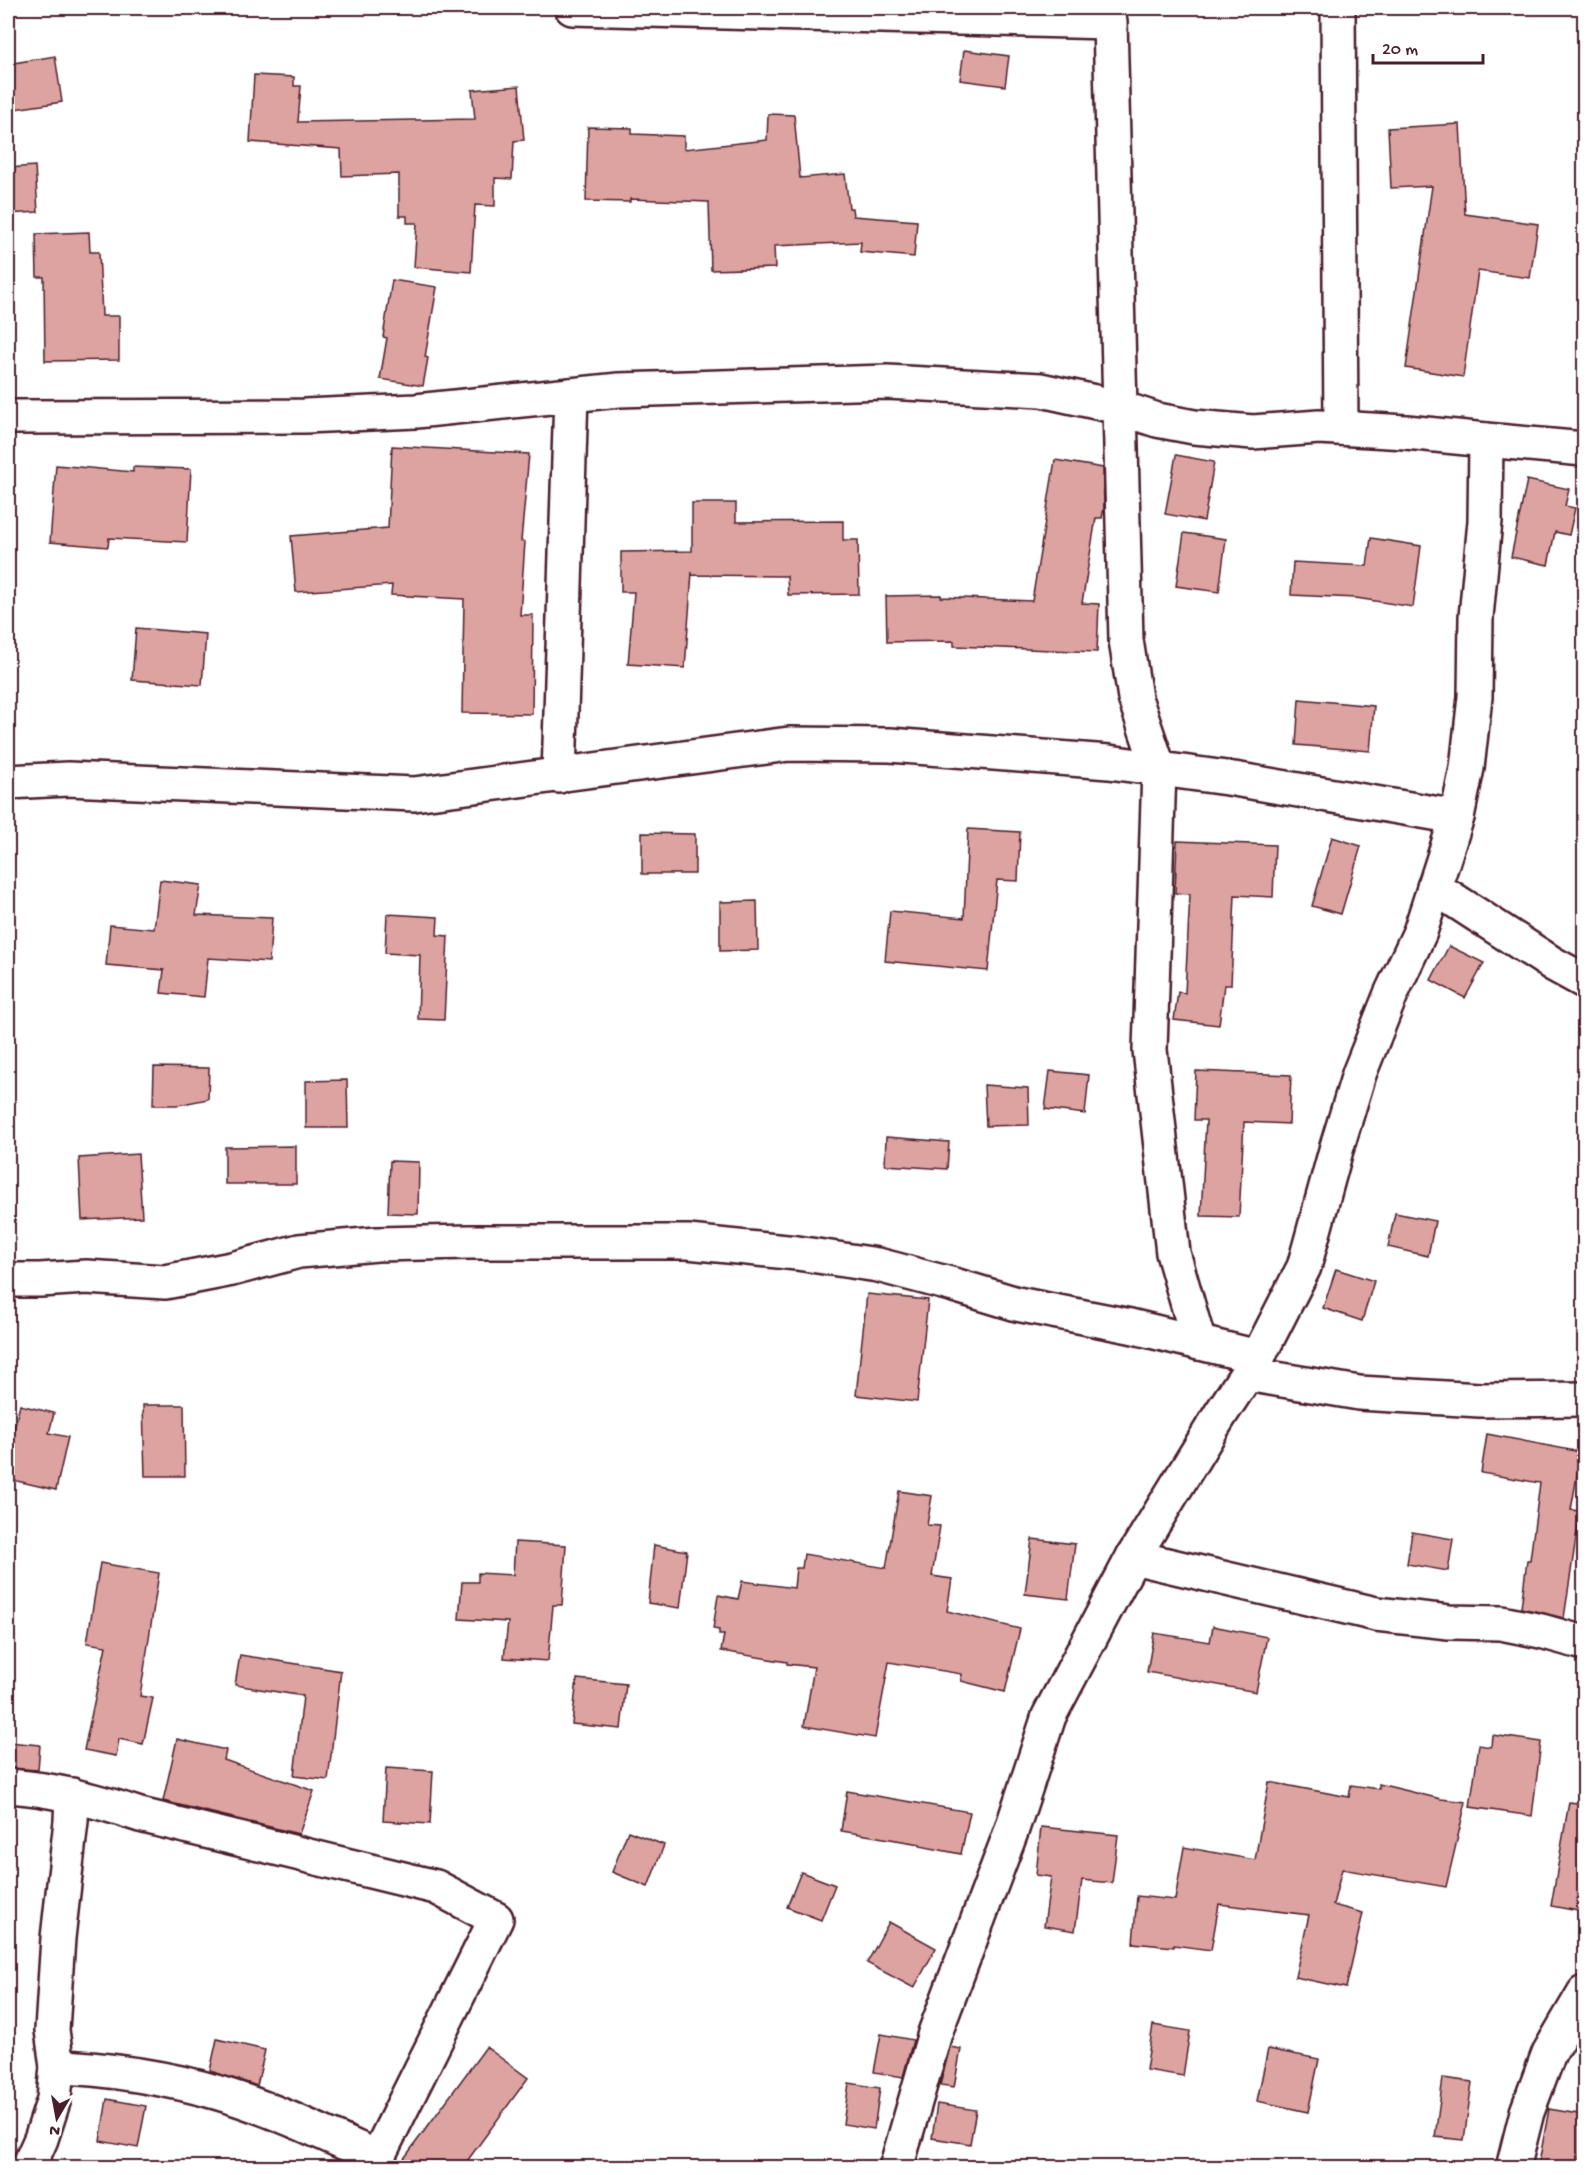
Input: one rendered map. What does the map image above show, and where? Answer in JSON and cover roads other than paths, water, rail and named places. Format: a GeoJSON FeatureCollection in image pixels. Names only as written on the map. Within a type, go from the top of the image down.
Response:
{"type":"FeatureCollection","features":[{"type":"Feature","properties":{"kind":"street"},"geometry":{"type":"LineString","coordinates":[[572,8],[1110,15],[1118,407],[1126,640],[1135,698],[1159,769],[1150,1050],[1173,1253],[1199,1343]]}},
{"type":"Feature","properties":{"kind":"street"},"geometry":{"type":"LineString","coordinates":[[1338,8],[1341,428]]}},
{"type":"Feature","properties":{"kind":"street"},"geometry":{"type":"LineString","coordinates":[[8,417],[305,416],[416,411],[619,390],[887,382],[1041,390],[1118,407],[1157,420],[1194,427],[1253,432],[1319,427],[1341,428],[1584,449]]}},
{"type":"Feature","properties":{"kind":"street"},"geometry":{"type":"LineString","coordinates":[[559,776],[571,394]]}},
{"type":"Feature","properties":{"kind":"street"},"geometry":{"type":"LineString","coordinates":[[896,2168],[935,2033],[1011,1833],[1049,1716],[1133,1557],[1253,1366],[1304,1267],[1335,1150],[1359,1074],[1391,994],[1420,932],[1457,817],[1467,768],[1475,697],[1476,617],[1485,522],[1486,440]]}},
{"type":"Feature","properties":{"kind":"street"},"geometry":{"type":"LineString","coordinates":[[8,782],[68,779],[414,794],[789,744],[890,745],[1109,762],[1233,779],[1457,817]]}},
{"type":"Feature","properties":{"kind":"street"},"geometry":{"type":"LineString","coordinates":[[1434,887],[1553,964],[1584,981]]}},
{"type":"Feature","properties":{"kind":"street"},"geometry":{"type":"LineString","coordinates":[[8,1280],[86,1276],[165,1282],[232,1269],[299,1251],[377,1244],[688,1242],[878,1264],[1017,1304],[1130,1326],[1199,1343],[1253,1366],[1359,1394],[1480,1400],[1584,1399]]}},
{"type":"Feature","properties":{"kind":"street"},"geometry":{"type":"LineString","coordinates":[[1133,1557],[1376,1614],[1449,1622],[1501,1623],[1584,1643]]}},
{"type":"Feature","properties":{"kind":"street"},"geometry":{"type":"LineString","coordinates":[[8,1786],[39,1788],[72,1795],[140,1815],[436,1887],[496,1919],[374,2162],[276,2113],[218,2093],[155,2079],[83,2068],[57,2067]]}},
{"type":"Feature","properties":{"kind":"street"},"geometry":{"type":"LineString","coordinates":[[28,2168],[41,2139],[54,2099],[57,2067],[52,2030],[58,1938],[72,1795]]}},
{"type":"Feature","properties":{"kind":"street"},"geometry":{"type":"LineString","coordinates":[[1513,2168],[1527,2112],[1549,2053],[1584,1993]]}}]}
